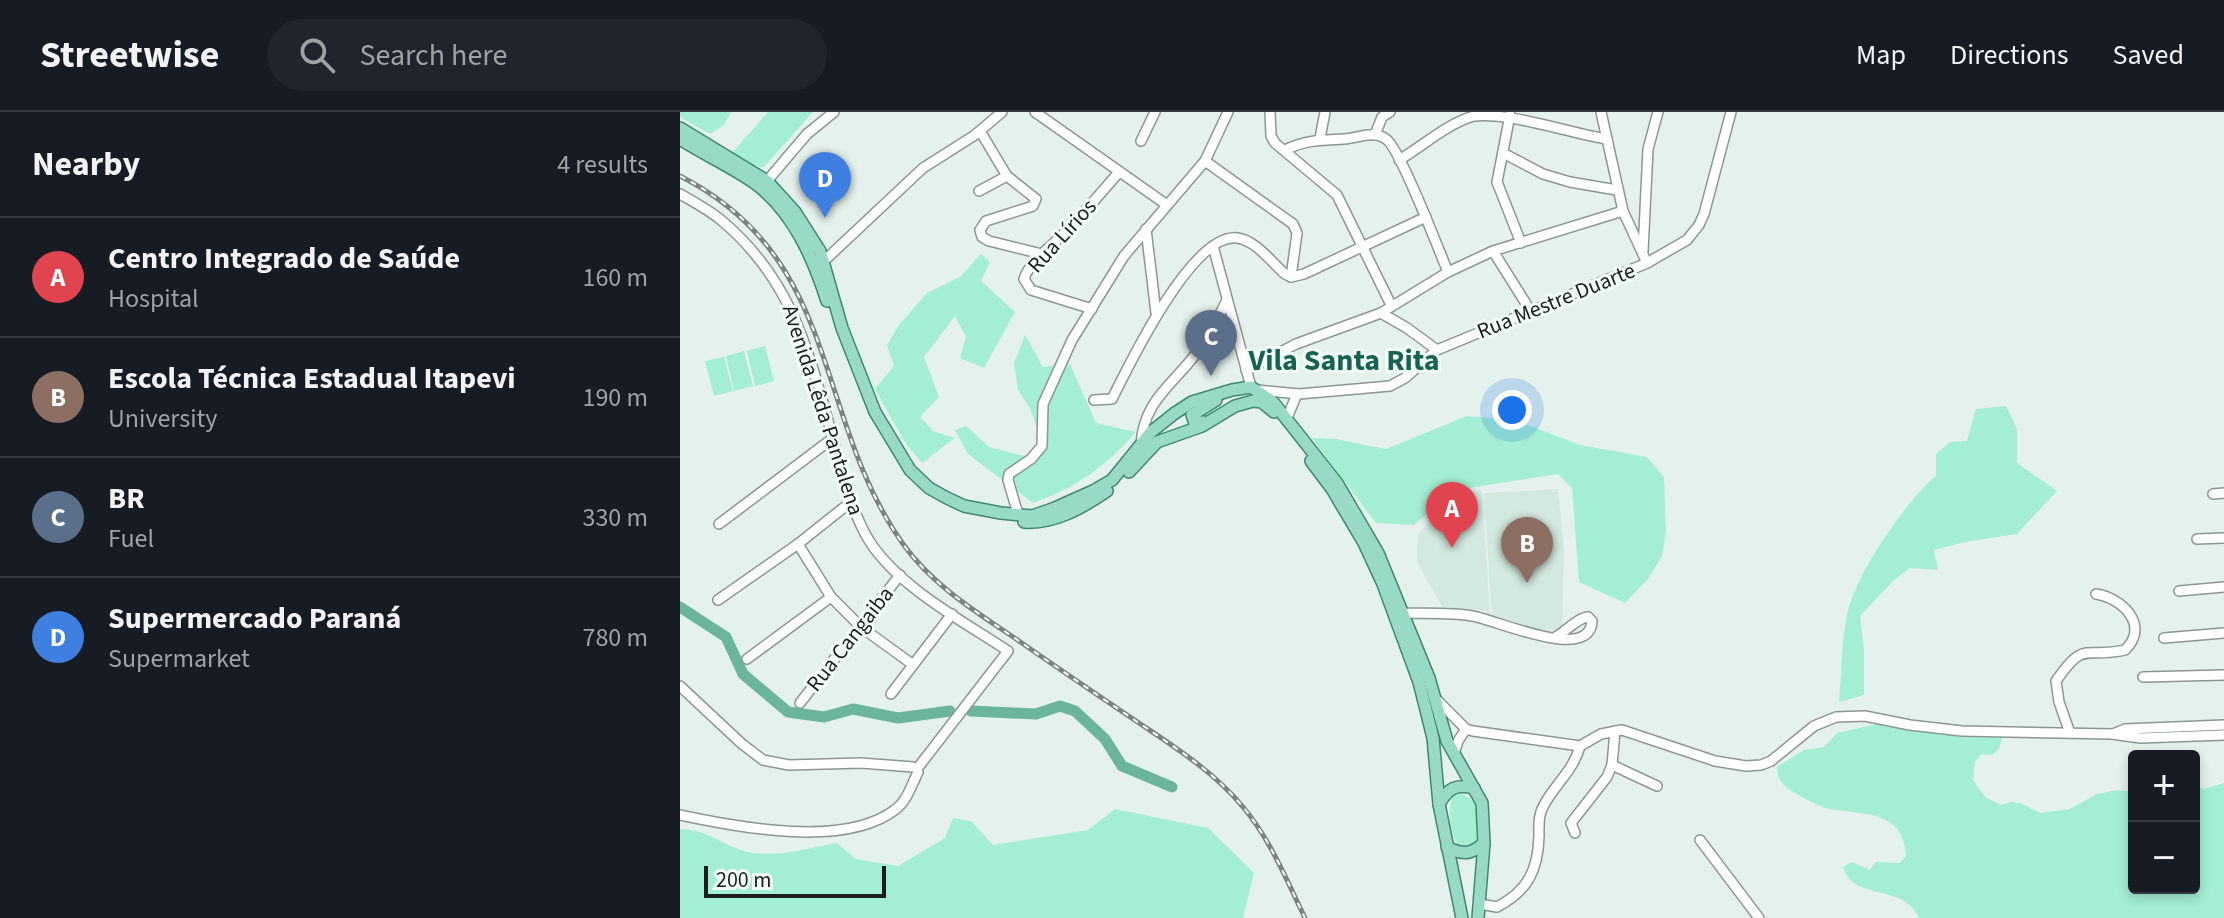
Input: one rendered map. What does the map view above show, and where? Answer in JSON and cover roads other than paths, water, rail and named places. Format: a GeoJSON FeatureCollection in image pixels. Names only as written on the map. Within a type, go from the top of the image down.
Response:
{"type":"FeatureCollection","features":[{"type":"Feature","properties":{"kind":"main road"},"geometry":{"type":"LineString","coordinates":[[680,128],[770,178],[795,212],[824,261],[842,328],[864,388],[897,452],[929,488],[964,506],[1032,516],[1112,480],[1141,445],[1175,413],[1192,402],[1254,388],[1273,402],[1356,511],[1378,553],[1436,699],[1440,723],[1484,813],[1478,918]]}},
{"type":"Feature","properties":{"kind":"main road"},"geometry":{"type":"LineString","coordinates":[[680,139],[756,185],[773,199],[797,230],[811,257],[858,390],[890,451],[913,481],[944,503],[1014,521],[1046,522],[1090,502],[1121,481],[1157,442],[1202,426],[1235,406],[1253,401],[1267,406],[1332,489],[1364,543],[1383,584],[1419,682],[1433,738],[1439,804],[1462,918]]}},
{"type":"Feature","properties":{"kind":"main road"},"geometry":{"type":"LineString","coordinates":[[1222,415],[1199,424],[1192,417],[1226,392]]}},
{"type":"Feature","properties":{"kind":"main road"},"geometry":{"type":"LineString","coordinates":[[1439,804],[1449,789],[1458,786],[1474,788]]}},
{"type":"Feature","properties":{"kind":"main road"},"geometry":{"type":"LineString","coordinates":[[1447,847],[1462,854],[1473,852],[1484,843]]}},
{"type":"Feature","properties":{"kind":"street"},"geometry":{"type":"LineString","coordinates":[[770,178],[807,134],[834,112]]}},
{"type":"Feature","properties":{"kind":"street"},"geometry":{"type":"LineString","coordinates":[[824,261],[923,168],[980,131],[1002,112]]}},
{"type":"Feature","properties":{"kind":"street"},"geometry":{"type":"LineString","coordinates":[[1035,112],[1167,205]]}},
{"type":"Feature","properties":{"kind":"street"},"geometry":{"type":"LineString","coordinates":[[1141,141],[1154,112]]}},
{"type":"Feature","properties":{"kind":"street"},"geometry":{"type":"LineString","coordinates":[[1018,514],[1009,474],[1031,459],[1042,446],[1041,417],[1046,392],[1072,340],[1124,256],[1205,161],[1228,112]]}},
{"type":"Feature","properties":{"kind":"street"},"geometry":{"type":"LineString","coordinates":[[1270,112],[1271,136],[1337,195],[1391,305]]}},
{"type":"Feature","properties":{"kind":"street"},"geometry":{"type":"LineString","coordinates":[[1320,138],[1325,112]]}},
{"type":"Feature","properties":{"kind":"street"},"geometry":{"type":"LineString","coordinates":[[1375,135],[1382,117],[1390,112]]}},
{"type":"Feature","properties":{"kind":"street"},"geometry":{"type":"LineString","coordinates":[[1601,112],[1623,211],[1645,258]]}},
{"type":"Feature","properties":{"kind":"street"},"geometry":{"type":"LineString","coordinates":[[1645,258],[1648,149],[1658,112]]}},
{"type":"Feature","properties":{"kind":"street","name":"Rua Mestre Duarte"},"geometry":{"type":"LineString","coordinates":[[1254,388],[1297,394],[1337,393],[1390,386],[1405,378],[1437,350],[1687,240],[1699,225],[1731,112]]}},
{"type":"Feature","properties":{"kind":"street"},"geometry":{"type":"LineString","coordinates":[[1399,160],[1472,114],[1510,115],[1607,139]]}},
{"type":"Feature","properties":{"kind":"street"},"geometry":{"type":"LineString","coordinates":[[1510,115],[1497,182],[1521,243]]}},
{"type":"Feature","properties":{"kind":"street"},"geometry":{"type":"LineString","coordinates":[[980,131],[1007,176],[1034,196],[1033,206],[986,221],[980,230],[982,237],[1042,254]]}},
{"type":"Feature","properties":{"kind":"street"},"geometry":{"type":"LineString","coordinates":[[1285,150],[1320,138],[1349,139],[1375,135],[1388,139],[1426,217],[1448,272]]}},
{"type":"Feature","properties":{"kind":"street"},"geometry":{"type":"LineString","coordinates":[[1503,153],[1543,174],[1617,190]]}},
{"type":"Feature","properties":{"kind":"street"},"geometry":{"type":"LineString","coordinates":[[1205,161],[1293,224],[1297,233],[1291,277]]}},
{"type":"Feature","properties":{"kind":"street","name":"Rua Lírios"},"geometry":{"type":"LineString","coordinates":[[1092,309],[1031,290],[1026,285],[1026,273],[1119,172]]}},
{"type":"Feature","properties":{"kind":"street"},"geometry":{"type":"LineString","coordinates":[[979,191],[1007,176]]}},
{"type":"Feature","properties":{"kind":"street","name":"Avenida Lêda Pantalena"},"geometry":{"type":"LineString","coordinates":[[680,194],[732,229],[784,293],[801,330],[852,501],[869,540],[900,575],[1008,651],[917,768]]}},
{"type":"Feature","properties":{"kind":"street"},"geometry":{"type":"LineString","coordinates":[[1246,370],[1296,344],[1381,313],[1448,272],[1493,251],[1623,211]]}},
{"type":"Feature","properties":{"kind":"street"},"geometry":{"type":"LineString","coordinates":[[1094,400],[1112,399],[1156,314],[1183,278],[1213,246],[1229,238],[1250,242],[1291,277],[1304,274],[1426,217]]}},
{"type":"Feature","properties":{"kind":"street"},"geometry":{"type":"LineString","coordinates":[[1146,229],[1156,314]]}},
{"type":"Feature","properties":{"kind":"street"},"geometry":{"type":"LineString","coordinates":[[1213,246],[1246,370],[1254,388]]}},
{"type":"Feature","properties":{"kind":"street"},"geometry":{"type":"LineString","coordinates":[[1493,251],[1530,310]]}},
{"type":"Feature","properties":{"kind":"street"},"geometry":{"type":"LineString","coordinates":[[1141,445],[1142,422],[1161,393],[1197,353],[1227,300]]}},
{"type":"Feature","properties":{"kind":"street"},"geometry":{"type":"LineString","coordinates":[[1381,313],[1437,350]]}},
{"type":"Feature","properties":{"kind":"street"},"geometry":{"type":"LineString","coordinates":[[1216,323],[1234,326]]}},
{"type":"Feature","properties":{"kind":"street"},"geometry":{"type":"LineString","coordinates":[[1287,418],[1297,394]]}},
{"type":"Feature","properties":{"kind":"street"},"geometry":{"type":"LineString","coordinates":[[719,524],[833,438]]}},
{"type":"Feature","properties":{"kind":"street"},"geometry":{"type":"LineString","coordinates":[[718,600],[798,544],[852,501]]}},
{"type":"Feature","properties":{"kind":"street"},"geometry":{"type":"LineString","coordinates":[[2197,539],[2224,538]]}},
{"type":"Feature","properties":{"kind":"street"},"geometry":{"type":"LineString","coordinates":[[798,544],[831,597],[861,627],[912,664]]}},
{"type":"Feature","properties":{"kind":"street","name":"Rua Cangaiba"},"geometry":{"type":"LineString","coordinates":[[800,703],[900,575]]}},
{"type":"Feature","properties":{"kind":"street"},"geometry":{"type":"LineString","coordinates":[[2179,591],[2224,587]]}},
{"type":"Feature","properties":{"kind":"street"},"geometry":{"type":"LineString","coordinates":[[2070,733],[2059,702],[2056,681],[2077,655],[2092,651],[2125,650],[2137,629],[2128,611],[2107,596],[2096,594]]}},
{"type":"Feature","properties":{"kind":"street"},"geometry":{"type":"LineString","coordinates":[[747,659],[831,597]]}},
{"type":"Feature","properties":{"kind":"street"},"geometry":{"type":"LineString","coordinates":[[1402,613],[1474,616],[1524,633],[1554,638]]}},
{"type":"Feature","properties":{"kind":"street"},"geometry":{"type":"LineString","coordinates":[[891,694],[952,614]]}},
{"type":"Feature","properties":{"kind":"street"},"geometry":{"type":"LineString","coordinates":[[2164,638],[2224,633]]}},
{"type":"Feature","properties":{"kind":"street"},"geometry":{"type":"LineString","coordinates":[[2143,677],[2224,675]]}},
{"type":"Feature","properties":{"kind":"street"},"geometry":{"type":"LineString","coordinates":[[680,686],[763,760],[789,765],[861,763],[917,768],[902,804],[859,826],[810,832],[680,815]]}},
{"type":"Feature","properties":{"kind":"street"},"geometry":{"type":"LineString","coordinates":[[1436,699],[1466,729],[1580,746],[1601,734],[1632,732],[1715,761],[1746,766],[1771,761],[1814,726],[1836,717],[1865,716],[1962,731],[2112,734],[2140,738],[2224,735]]}},
{"type":"Feature","properties":{"kind":"street"},"geometry":{"type":"LineString","coordinates":[[2112,734],[2125,729],[2224,725]]}},
{"type":"Feature","properties":{"kind":"street"},"geometry":{"type":"LineString","coordinates":[[1454,754],[1466,729]]}},
{"type":"Feature","properties":{"kind":"street"},"geometry":{"type":"LineString","coordinates":[[1575,833],[1571,823],[1599,789],[1612,765],[1615,731]]}},
{"type":"Feature","properties":{"kind":"street"},"geometry":{"type":"LineString","coordinates":[[1480,904],[1497,907],[1520,894],[1526,885],[1537,851],[1539,815],[1572,766],[1580,746]]}},
{"type":"Feature","properties":{"kind":"street"},"geometry":{"type":"LineString","coordinates":[[1612,765],[1657,786]]}},
{"type":"Feature","properties":{"kind":"street"},"geometry":{"type":"LineString","coordinates":[[1700,840],[1759,918]]}},
{"type":"Feature","properties":{"kind":"street"},"geometry":{"type":"LineString","coordinates":[[1494,918],[1497,907]]}},
{"type":"Feature","properties":{"kind":"waterway"},"geometry":{"type":"LineString","coordinates":[[680,607],[726,637],[743,674],[788,712],[824,717],[853,709],[898,718],[950,711]]}},
{"type":"Feature","properties":{"kind":"waterway"},"geometry":{"type":"LineString","coordinates":[[971,711],[1036,714],[1060,706],[1075,711],[1105,739],[1122,766],[1172,787]]}},
{"type":"Feature","properties":{"kind":"railway"},"geometry":{"type":"LineString","coordinates":[[680,176],[733,210],[771,251],[798,295],[874,495],[915,559],[942,586],[972,609],[1181,751],[1220,783],[1262,833],[1305,918]]}},
{"type":"Feature","properties":{"kind":"place","name":"Supermercado Paraná"},"geometry":{"type":"Point","coordinates":[825,218]}},
{"type":"Feature","properties":{"kind":"place","name":"BR"},"geometry":{"type":"Point","coordinates":[1211,376]}},
{"type":"Feature","properties":{"kind":"place","name":"Centro Integrado de Saúde"},"geometry":{"type":"Point","coordinates":[1452,548]}},
{"type":"Feature","properties":{"kind":"place","name":"Escola Técnica Estadual Itapevi"},"geometry":{"type":"Point","coordinates":[1527,583]}},
{"type":"Feature","properties":{"kind":"district","name":"Vila Santa Rita"},"geometry":{"type":"Point","coordinates":[1344,360]}}]}
